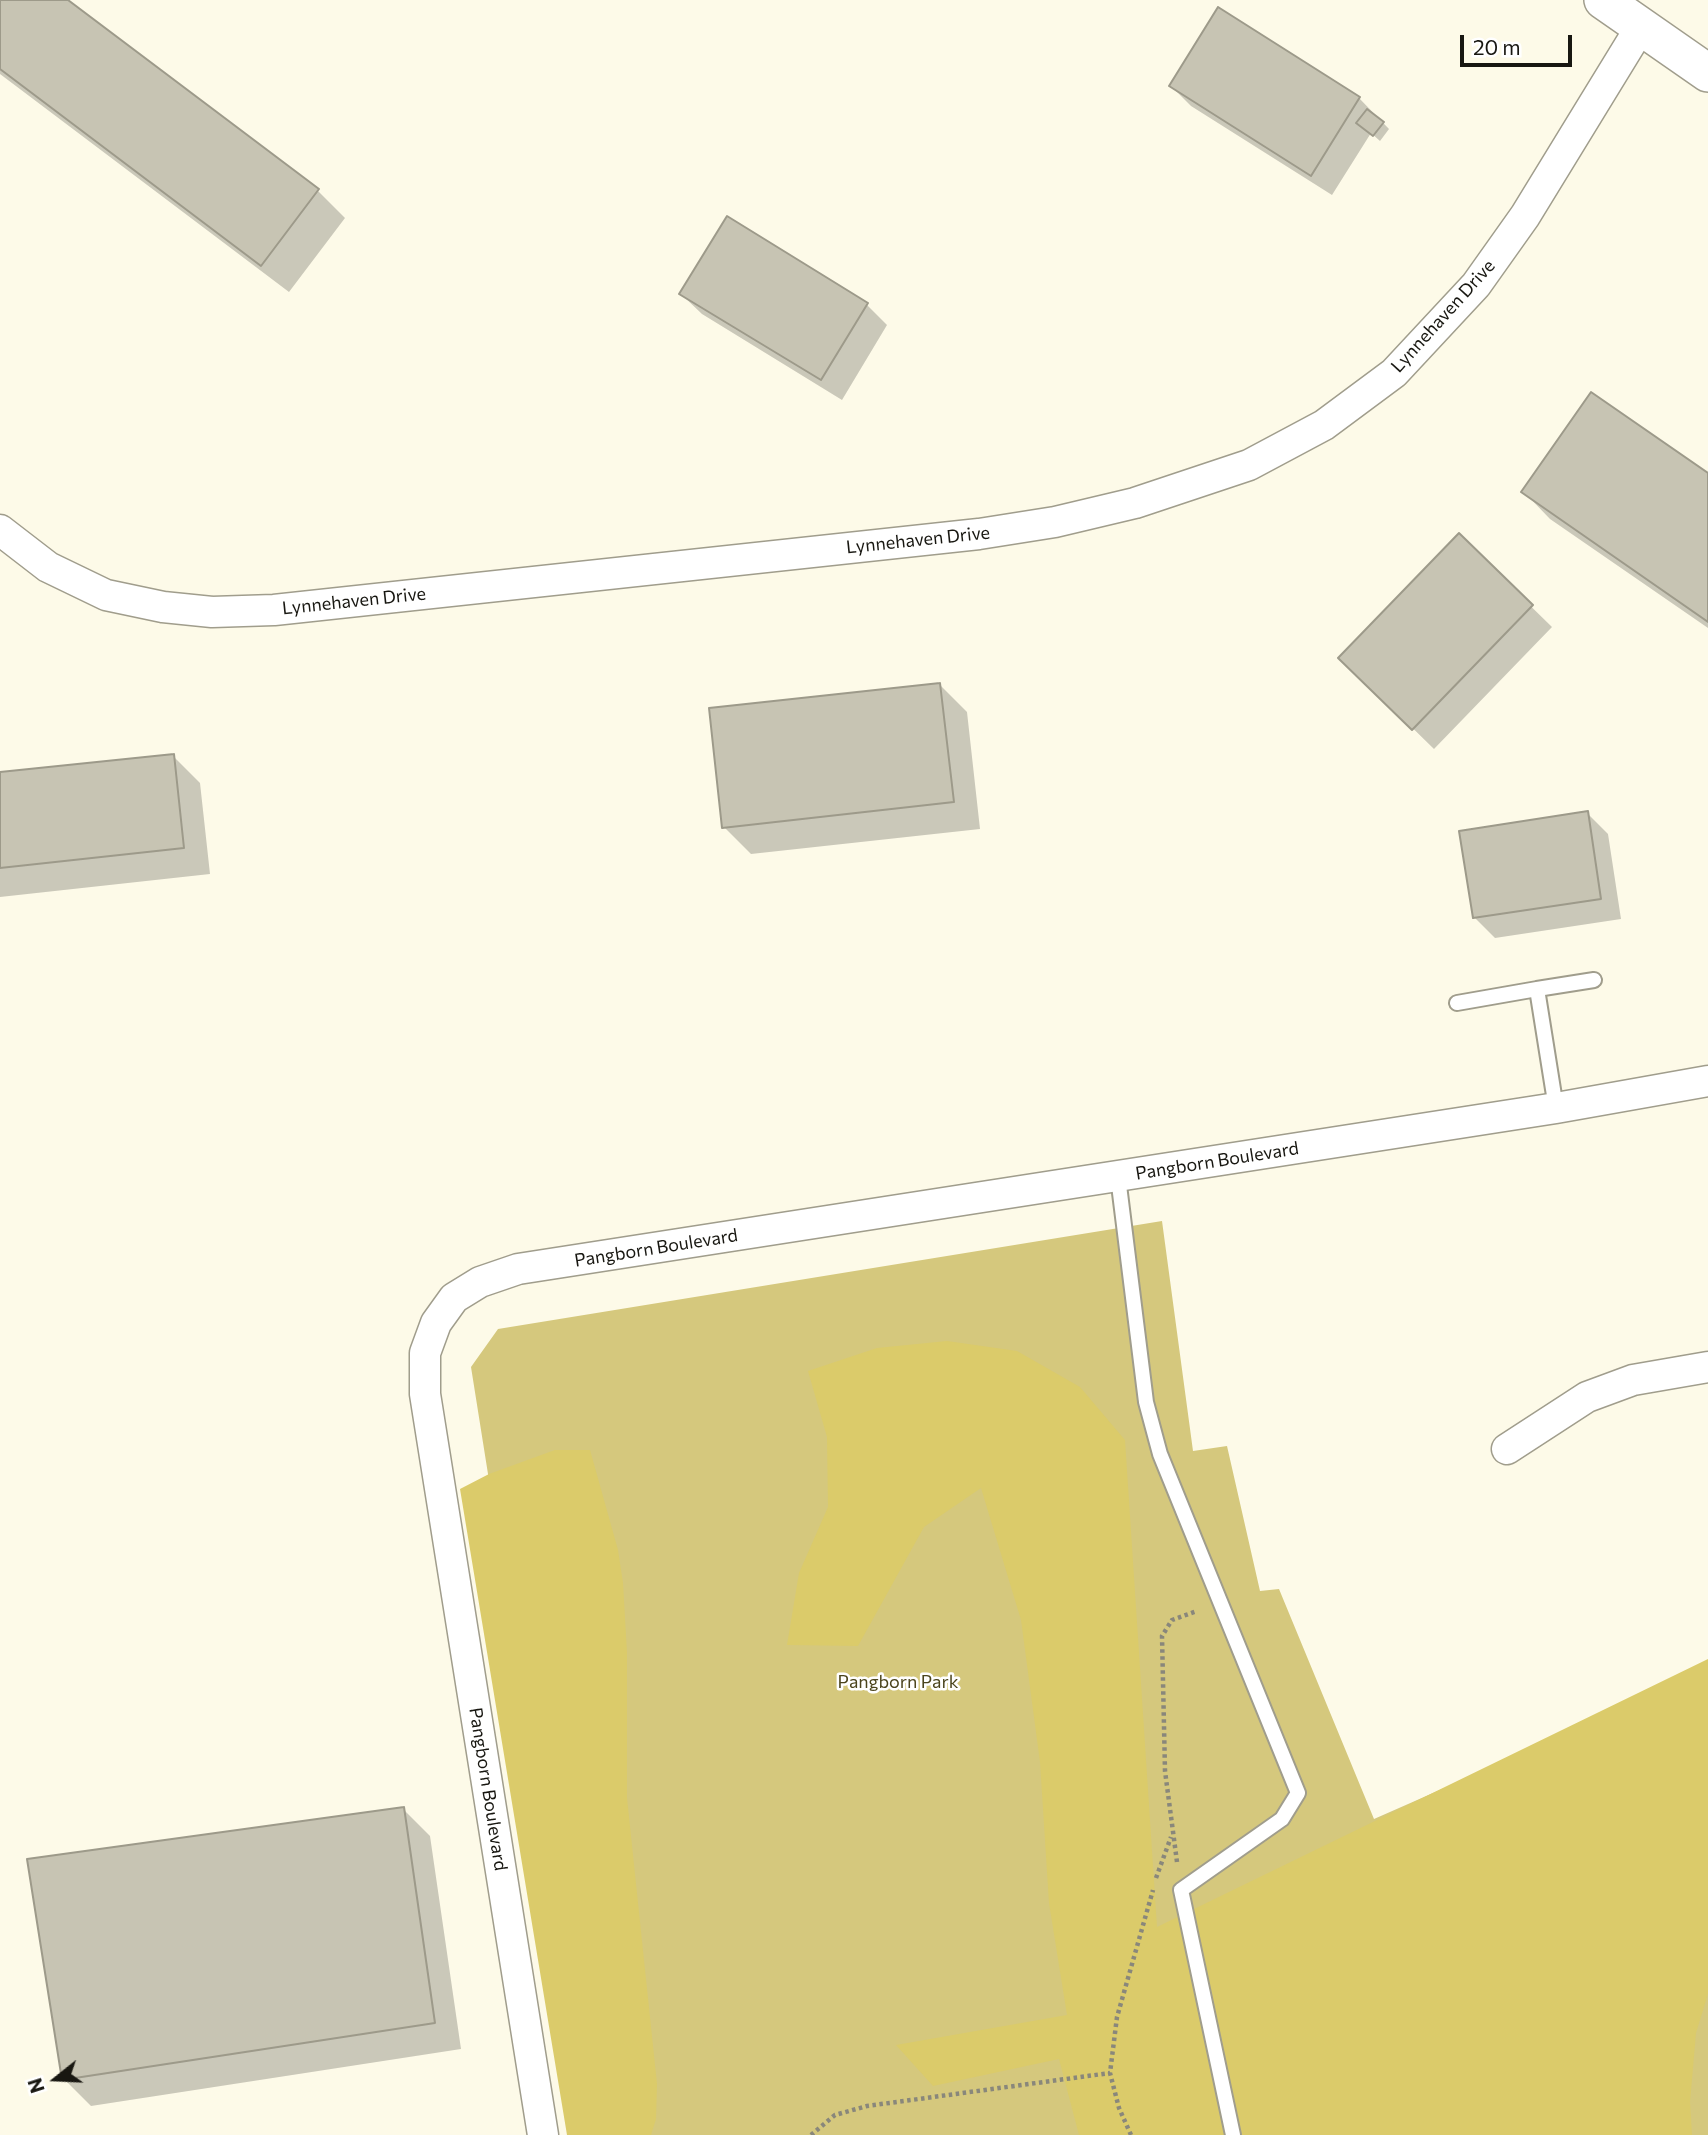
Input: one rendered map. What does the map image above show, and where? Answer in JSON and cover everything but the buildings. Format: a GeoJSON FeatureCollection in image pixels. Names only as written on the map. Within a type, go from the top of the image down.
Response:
{"type":"FeatureCollection","features":[{"type":"Feature","properties":{"kind":"street"},"geometry":{"type":"LineString","coordinates":[[1603,0],[1708,73]]}},
{"type":"Feature","properties":{"kind":"street","name":"Lynnehaven Drive"},"geometry":{"type":"LineString","coordinates":[[0,530],[48,567],[106,595],[163,607],[212,612],[274,610],[979,534],[1055,522],[1135,503],[1249,465],[1324,425],[1394,373],[1476,285],[1525,216],[1642,25]]}},
{"type":"Feature","properties":{"kind":"street","name":"Pangborn Boulevard"},"geometry":{"type":"LineString","coordinates":[[543,2135],[425,1394],[425,1353],[436,1323],[454,1298],[480,1282],[518,1269],[1556,1108],[1708,1081]]}},
{"type":"Feature","properties":{"kind":"street"},"geometry":{"type":"LineString","coordinates":[[1507,1449],[1587,1397],[1633,1380],[1708,1367]]}},
{"type":"Feature","properties":{"kind":"lane"},"geometry":{"type":"LineString","coordinates":[[1457,1003],[1594,980]]}},
{"type":"Feature","properties":{"kind":"lane"},"geometry":{"type":"LineString","coordinates":[[1537,989],[1556,1108]]}},
{"type":"Feature","properties":{"kind":"lane"},"geometry":{"type":"LineString","coordinates":[[1118,1177],[1146,1402],[1176,1499],[1298,1793],[1282,1819],[1181,1890],[1233,2135]]}},
{"type":"Feature","properties":{"kind":"path"},"geometry":{"type":"LineString","coordinates":[[1181,1890],[1165,1771],[1162,1636],[1172,1620],[1220,1603]]}},
{"type":"Feature","properties":{"kind":"path"},"geometry":{"type":"LineString","coordinates":[[1131,2135],[1119,2108],[1110,2073],[1117,2017],[1160,1864],[1172,1834]]}},
{"type":"Feature","properties":{"kind":"path"},"geometry":{"type":"LineString","coordinates":[[811,2135],[835,2115],[867,2106],[1110,2073]]}},
{"type":"Feature","properties":{"kind":"green space","name":"Pangborn Park"},"geometry":{"type":"Polygon","coordinates":[[[1162,1221],[1193,1451],[1227,1446],[1260,1591],[1279,1589],[1374,1819],[1708,1672],[1708,2135],[593,2135],[471,1367],[498,1329],[1162,1221]]]}},
{"type":"Feature","properties":{"kind":"shaded area"},"geometry":{"type":"Polygon","coordinates":[[[947,1341],[1017,1351],[1080,1387],[1125,1440],[1157,1927],[1708,1659],[1708,1994],[1696,2033],[1690,2102],[1692,2135],[1079,2135],[1059,2059],[933,2086],[896,2045],[1067,2015],[1049,1903],[1040,1762],[1021,1620],[981,1488],[924,1527],[858,1646],[787,1645],[799,1573],[828,1507],[827,1437],[808,1371],[877,1348],[947,1341]]]}},
{"type":"Feature","properties":{"kind":"shaded area"},"geometry":{"type":"Polygon","coordinates":[[[555,1450],[590,1450],[618,1550],[623,1583],[627,1653],[627,1798],[657,2084],[656,2119],[651,2135],[567,2135],[460,1489],[489,1474],[555,1450]]]}}]}
